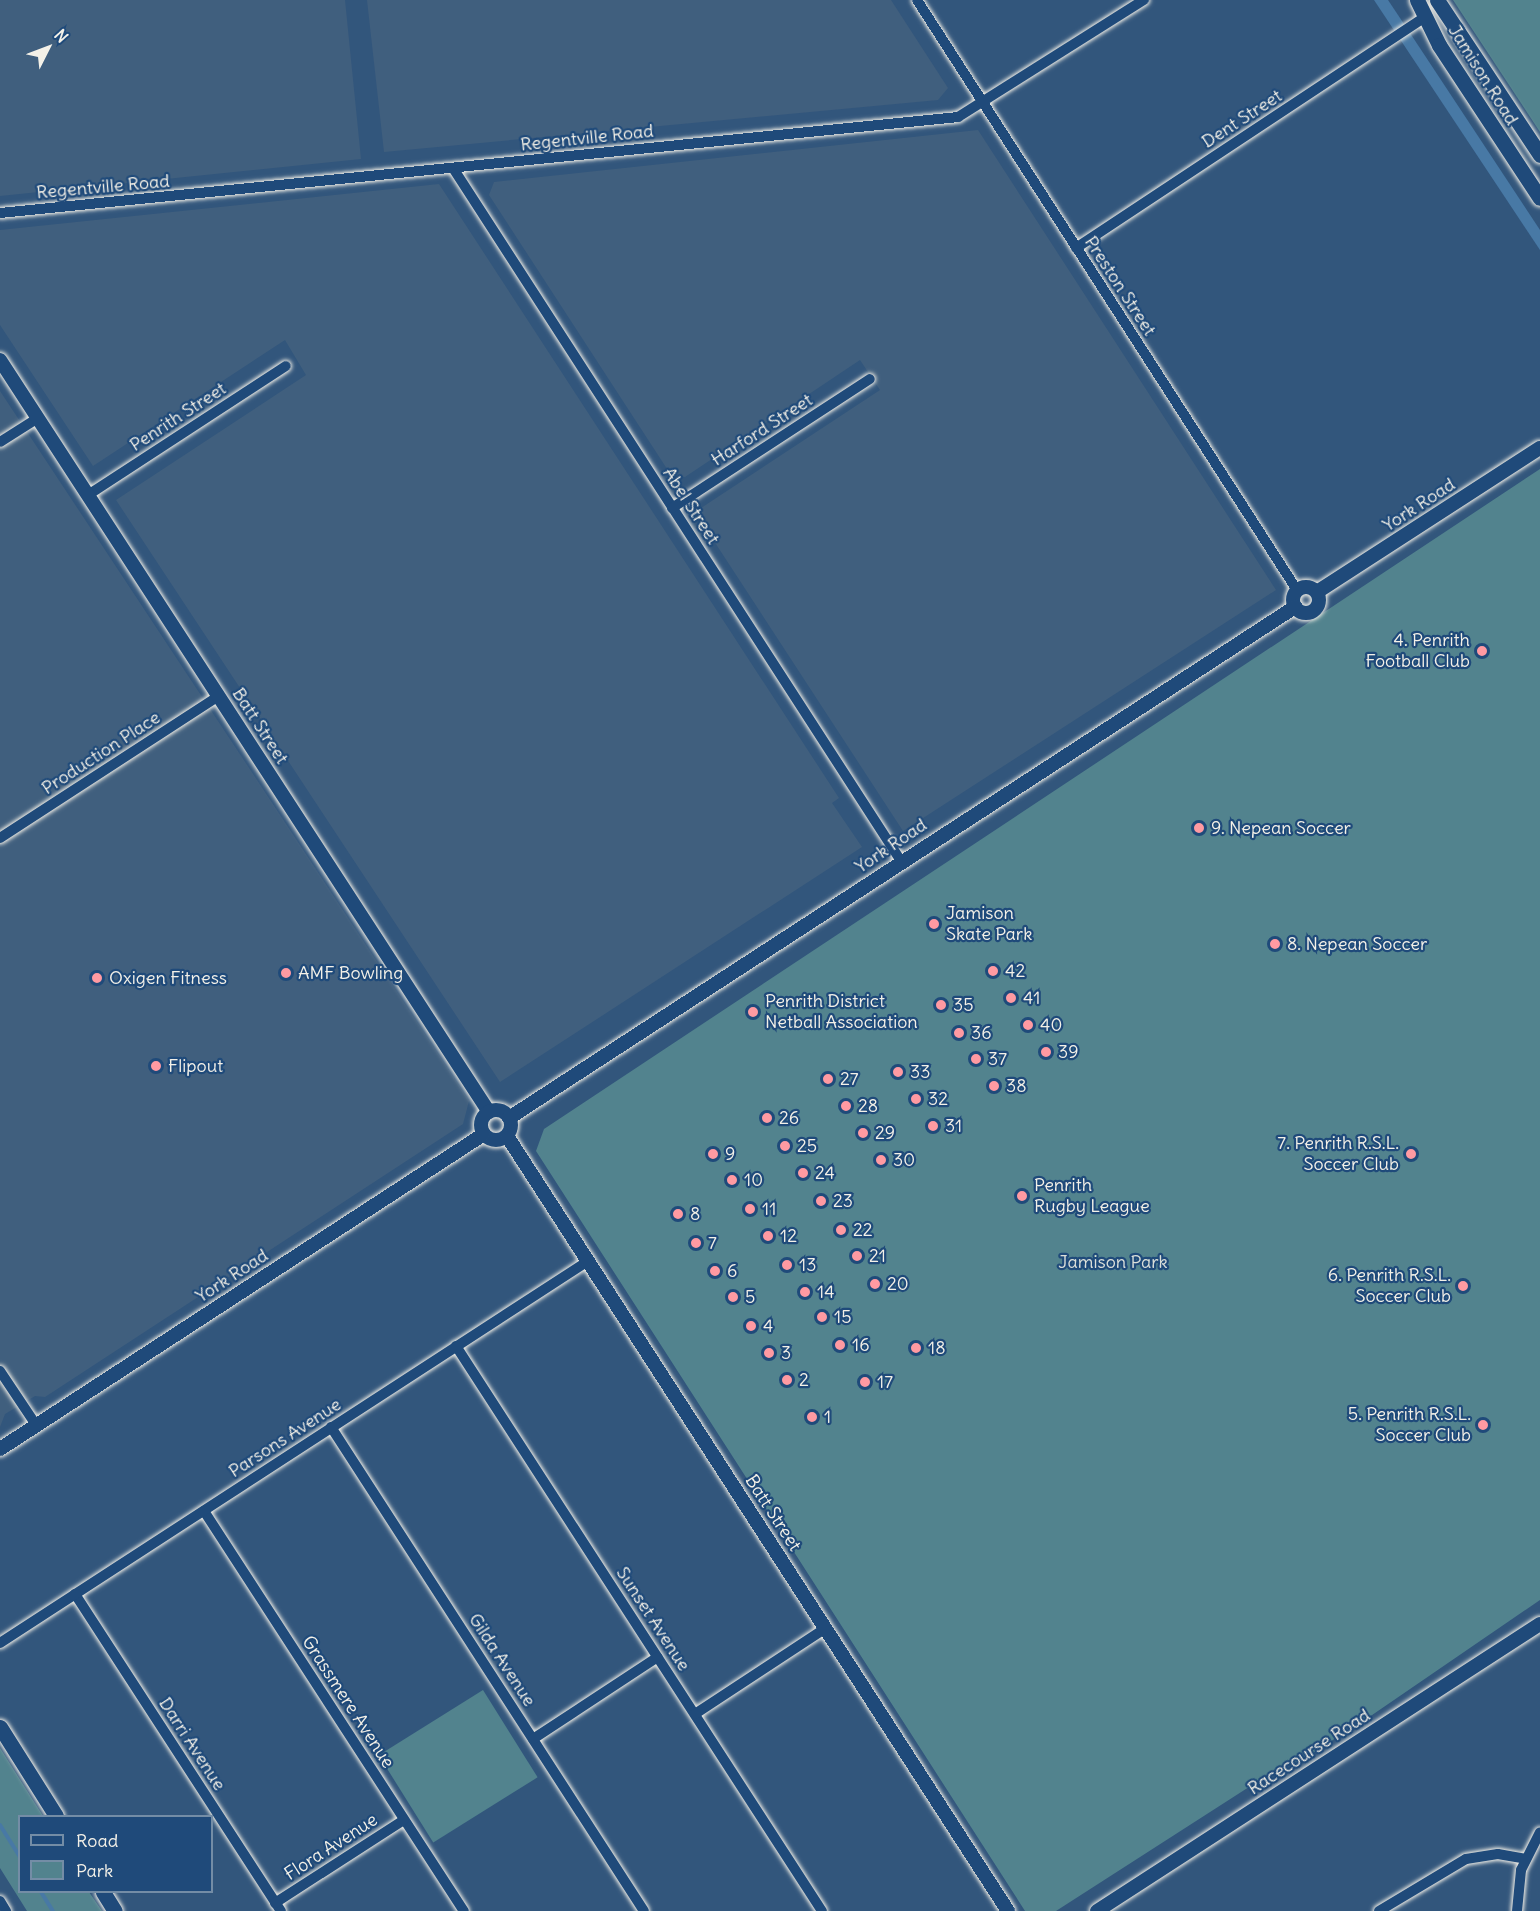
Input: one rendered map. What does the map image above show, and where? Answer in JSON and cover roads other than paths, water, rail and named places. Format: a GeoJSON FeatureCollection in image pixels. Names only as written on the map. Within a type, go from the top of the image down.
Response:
{"type":"FeatureCollection","features":[{"type":"Feature","properties":{"kind":"main road","name":"Jamison Road"},"geometry":{"type":"LineString","coordinates":[[1417,0],[1425,17],[1540,198]]}},
{"type":"Feature","properties":{"kind":"main road","name":"Jamison Road"},"geometry":{"type":"LineString","coordinates":[[1437,0],[1540,155]]}},
{"type":"Feature","properties":{"kind":"main road"},"geometry":{"type":"LineString","coordinates":[[0,1727],[55,1815]]}},
{"type":"Feature","properties":{"kind":"main road"},"geometry":{"type":"LineString","coordinates":[[104,1893],[115,1911]]}},
{"type":"Feature","properties":{"kind":"street","name":"Preston Street"},"geometry":{"type":"LineString","coordinates":[[917,0],[1297,590]]}},
{"type":"Feature","properties":{"kind":"street","name":"Regentville Road"},"geometry":{"type":"LineString","coordinates":[[0,213],[953,118],[983,104],[1144,0]]}},
{"type":"Feature","properties":{"kind":"street","name":"Dent Street"},"geometry":{"type":"LineString","coordinates":[[1076,248],[1425,17]]}},
{"type":"Feature","properties":{"kind":"street","name":"Abel Street"},"geometry":{"type":"LineString","coordinates":[[453,168],[901,861]]}},
{"type":"Feature","properties":{"kind":"street","name":"Batt Street"},"geometry":{"type":"LineString","coordinates":[[0,360],[489,1112]]}},
{"type":"Feature","properties":{"kind":"street","name":"Penrith Street"},"geometry":{"type":"LineString","coordinates":[[88,495],[286,366]]}},
{"type":"Feature","properties":{"kind":"street","name":"Harford Street"},"geometry":{"type":"LineString","coordinates":[[672,508],[870,379]]}},
{"type":"Feature","properties":{"kind":"street"},"geometry":{"type":"LineString","coordinates":[[0,442],[38,418]]}},
{"type":"Feature","properties":{"kind":"street","name":"York Road"},"geometry":{"type":"LineString","coordinates":[[509,1118],[1294,607],[1304,613],[1315,610],[1317,592],[1540,448]]}},
{"type":"Feature","properties":{"kind":"street"},"geometry":{"type":"LineString","coordinates":[[1294,607],[1297,590],[1305,586],[1317,592]]}},
{"type":"Feature","properties":{"kind":"street","name":"Production Place"},"geometry":{"type":"LineString","coordinates":[[0,838],[219,696]]}},
{"type":"Feature","properties":{"kind":"street"},"geometry":{"type":"LineString","coordinates":[[489,1112],[509,1118],[507,1136],[495,1140],[484,1134],[482,1120],[489,1112]]}},
{"type":"Feature","properties":{"kind":"street","name":"York Road"},"geometry":{"type":"LineString","coordinates":[[0,1449],[484,1134]]}},
{"type":"Feature","properties":{"kind":"street","name":"Batt Street"},"geometry":{"type":"LineString","coordinates":[[507,1136],[1008,1911]]}},
{"type":"Feature","properties":{"kind":"street","name":"Parsons Avenue"},"geometry":{"type":"LineString","coordinates":[[0,1643],[588,1261]]}},
{"type":"Feature","properties":{"kind":"street","name":"Sunset Avenue"},"geometry":{"type":"LineString","coordinates":[[456,1346],[822,1911]]}},
{"type":"Feature","properties":{"kind":"street"},"geometry":{"type":"LineString","coordinates":[[0,1371],[36,1425]]}},
{"type":"Feature","properties":{"kind":"street","name":"Gilda Avenue"},"geometry":{"type":"LineString","coordinates":[[331,1427],[644,1911]]}},
{"type":"Feature","properties":{"kind":"street","name":"Grassmere Avenue"},"geometry":{"type":"LineString","coordinates":[[204,1511],[464,1911]]}},
{"type":"Feature","properties":{"kind":"street","name":"Darri Avenue"},"geometry":{"type":"LineString","coordinates":[[75,1594],[278,1907]]}},
{"type":"Feature","properties":{"kind":"street","name":"Racecourse Road"},"geometry":{"type":"LineString","coordinates":[[1097,1911],[1540,1624]]}},
{"type":"Feature","properties":{"kind":"street"},"geometry":{"type":"LineString","coordinates":[[695,1714],[826,1628]]}},
{"type":"Feature","properties":{"kind":"street"},"geometry":{"type":"LineString","coordinates":[[533,1739],[658,1657]]}},
{"type":"Feature","properties":{"kind":"street","name":"Flora Avenue"},"geometry":{"type":"LineString","coordinates":[[278,1907],[405,1820]]}},
{"type":"Feature","properties":{"kind":"street"},"geometry":{"type":"LineString","coordinates":[[1517,1911],[1525,1859],[1540,1832]]}},
{"type":"Feature","properties":{"kind":"street"},"geometry":{"type":"LineString","coordinates":[[1379,1911],[1466,1859],[1498,1854],[1525,1859]]}},
{"type":"Feature","properties":{"kind":"street"},"geometry":{"type":"LineString","coordinates":[[0,1901],[6,1911]]}},
{"type":"Feature","properties":{"kind":"waterway"},"geometry":{"type":"LineString","coordinates":[[0,1825],[18,1854]]}},
{"type":"Feature","properties":{"kind":"waterway"},"geometry":{"type":"LineString","coordinates":[[42,1893],[53,1911]]}},
{"type":"Feature","properties":{"kind":"place","name":"4. Penrith Football Club"},"geometry":{"type":"Point","coordinates":[1482,651]}},
{"type":"Feature","properties":{"kind":"place","name":"9. Nepean Soccer"},"geometry":{"type":"Point","coordinates":[1199,828]}},
{"type":"Feature","properties":{"kind":"place","name":"Jamison Skate Park"},"geometry":{"type":"Point","coordinates":[934,924]}},
{"type":"Feature","properties":{"kind":"place","name":"8. Nepean Soccer"},"geometry":{"type":"Point","coordinates":[1275,944]}},
{"type":"Feature","properties":{"kind":"place","name":"42"},"geometry":{"type":"Point","coordinates":[993,971]}},
{"type":"Feature","properties":{"kind":"place","name":"AMF Bowling"},"geometry":{"type":"Point","coordinates":[286,973]}},
{"type":"Feature","properties":{"kind":"place","name":"Oxigen Fitness"},"geometry":{"type":"Point","coordinates":[97,978]}},
{"type":"Feature","properties":{"kind":"place","name":"41"},"geometry":{"type":"Point","coordinates":[1011,998]}},
{"type":"Feature","properties":{"kind":"place","name":"35"},"geometry":{"type":"Point","coordinates":[941,1005]}},
{"type":"Feature","properties":{"kind":"place","name":"Penrith District Netball Association"},"geometry":{"type":"Point","coordinates":[753,1012]}},
{"type":"Feature","properties":{"kind":"place","name":"40"},"geometry":{"type":"Point","coordinates":[1028,1025]}},
{"type":"Feature","properties":{"kind":"place","name":"36"},"geometry":{"type":"Point","coordinates":[959,1033]}},
{"type":"Feature","properties":{"kind":"place","name":"39"},"geometry":{"type":"Point","coordinates":[1046,1052]}},
{"type":"Feature","properties":{"kind":"place","name":"37"},"geometry":{"type":"Point","coordinates":[976,1059]}},
{"type":"Feature","properties":{"kind":"place","name":"Flipout"},"geometry":{"type":"Point","coordinates":[156,1066]}},
{"type":"Feature","properties":{"kind":"place","name":"33"},"geometry":{"type":"Point","coordinates":[898,1072]}},
{"type":"Feature","properties":{"kind":"place","name":"27"},"geometry":{"type":"Point","coordinates":[828,1079]}},
{"type":"Feature","properties":{"kind":"place","name":"38"},"geometry":{"type":"Point","coordinates":[994,1086]}},
{"type":"Feature","properties":{"kind":"place","name":"32"},"geometry":{"type":"Point","coordinates":[916,1099]}},
{"type":"Feature","properties":{"kind":"place","name":"28"},"geometry":{"type":"Point","coordinates":[846,1106]}},
{"type":"Feature","properties":{"kind":"place","name":"26"},"geometry":{"type":"Point","coordinates":[767,1118]}},
{"type":"Feature","properties":{"kind":"place","name":"31"},"geometry":{"type":"Point","coordinates":[933,1126]}},
{"type":"Feature","properties":{"kind":"place","name":"29"},"geometry":{"type":"Point","coordinates":[863,1133]}},
{"type":"Feature","properties":{"kind":"place","name":"25"},"geometry":{"type":"Point","coordinates":[785,1146]}},
{"type":"Feature","properties":{"kind":"place","name":"9"},"geometry":{"type":"Point","coordinates":[713,1154]}},
{"type":"Feature","properties":{"kind":"place","name":"7. Penrith R.S.L. Soccer Club"},"geometry":{"type":"Point","coordinates":[1411,1154]}},
{"type":"Feature","properties":{"kind":"place","name":"30"},"geometry":{"type":"Point","coordinates":[881,1160]}},
{"type":"Feature","properties":{"kind":"place","name":"24"},"geometry":{"type":"Point","coordinates":[803,1173]}},
{"type":"Feature","properties":{"kind":"place","name":"10"},"geometry":{"type":"Point","coordinates":[732,1180]}},
{"type":"Feature","properties":{"kind":"place","name":"Penrith Rugby League"},"geometry":{"type":"Point","coordinates":[1022,1196]}},
{"type":"Feature","properties":{"kind":"place","name":"23"},"geometry":{"type":"Point","coordinates":[821,1201]}},
{"type":"Feature","properties":{"kind":"place","name":"11"},"geometry":{"type":"Point","coordinates":[750,1209]}},
{"type":"Feature","properties":{"kind":"place","name":"8"},"geometry":{"type":"Point","coordinates":[678,1214]}},
{"type":"Feature","properties":{"kind":"place","name":"22"},"geometry":{"type":"Point","coordinates":[841,1230]}},
{"type":"Feature","properties":{"kind":"place","name":"12"},"geometry":{"type":"Point","coordinates":[768,1236]}},
{"type":"Feature","properties":{"kind":"place","name":"7"},"geometry":{"type":"Point","coordinates":[696,1243]}},
{"type":"Feature","properties":{"kind":"place","name":"21"},"geometry":{"type":"Point","coordinates":[857,1256]}},
{"type":"Feature","properties":{"kind":"place","name":"13"},"geometry":{"type":"Point","coordinates":[787,1265]}},
{"type":"Feature","properties":{"kind":"place","name":"6"},"geometry":{"type":"Point","coordinates":[715,1271]}},
{"type":"Feature","properties":{"kind":"place","name":"20"},"geometry":{"type":"Point","coordinates":[875,1284]}},
{"type":"Feature","properties":{"kind":"place","name":"6. Penrith R.S.L. Soccer Club"},"geometry":{"type":"Point","coordinates":[1463,1286]}},
{"type":"Feature","properties":{"kind":"place","name":"14"},"geometry":{"type":"Point","coordinates":[805,1292]}},
{"type":"Feature","properties":{"kind":"place","name":"5"},"geometry":{"type":"Point","coordinates":[733,1297]}},
{"type":"Feature","properties":{"kind":"place","name":"15"},"geometry":{"type":"Point","coordinates":[822,1317]}},
{"type":"Feature","properties":{"kind":"place","name":"4"},"geometry":{"type":"Point","coordinates":[751,1326]}},
{"type":"Feature","properties":{"kind":"place","name":"16"},"geometry":{"type":"Point","coordinates":[840,1345]}},
{"type":"Feature","properties":{"kind":"place","name":"18"},"geometry":{"type":"Point","coordinates":[916,1348]}},
{"type":"Feature","properties":{"kind":"place","name":"3"},"geometry":{"type":"Point","coordinates":[769,1353]}},
{"type":"Feature","properties":{"kind":"place","name":"2"},"geometry":{"type":"Point","coordinates":[787,1380]}},
{"type":"Feature","properties":{"kind":"place","name":"17"},"geometry":{"type":"Point","coordinates":[865,1382]}},
{"type":"Feature","properties":{"kind":"place","name":"1"},"geometry":{"type":"Point","coordinates":[812,1417]}},
{"type":"Feature","properties":{"kind":"place","name":"5. Penrith R.S.L. Soccer Club"},"geometry":{"type":"Point","coordinates":[1483,1425]}},
{"type":"Feature","properties":{"kind":"park label","name":"Jamison Park"},"geometry":{"type":"Point","coordinates":[1113,1262]}}]}
